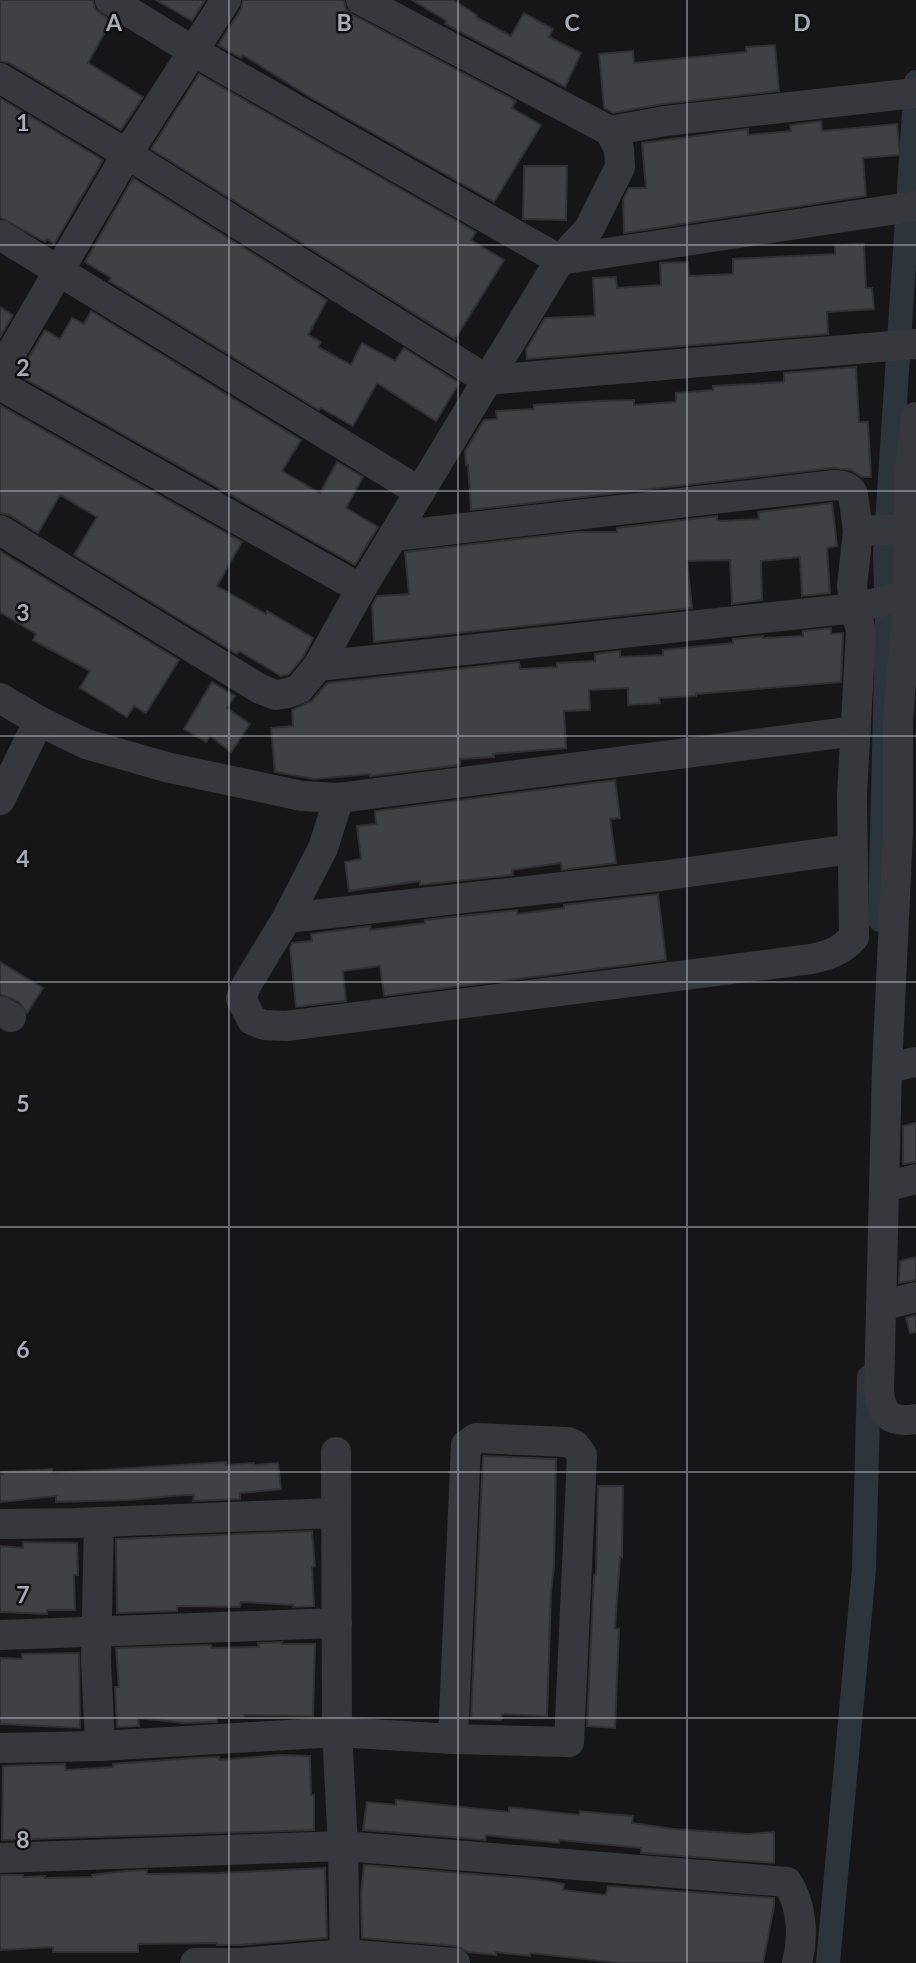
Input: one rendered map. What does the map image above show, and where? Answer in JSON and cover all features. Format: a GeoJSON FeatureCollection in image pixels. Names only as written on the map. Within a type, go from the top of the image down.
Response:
{"type":"FeatureCollection","features":[{"type":"Feature","properties":{"kind":"street"},"geometry":{"type":"LineString","coordinates":[[110,0],[193,51],[561,260],[904,208]]}},
{"type":"Feature","properties":{"kind":"street"},"geometry":{"type":"LineString","coordinates":[[0,372],[127,154],[226,0]]}},
{"type":"Feature","properties":{"kind":"street"},"geometry":{"type":"LineString","coordinates":[[0,530],[260,689],[276,695],[299,689],[318,666],[360,589],[561,260],[589,229],[620,167],[619,149],[610,131],[361,0]]}},
{"type":"Feature","properties":{"kind":"street"},"geometry":{"type":"LineString","coordinates":[[0,78],[127,154],[487,380],[916,345]]}},
{"type":"Feature","properties":{"kind":"street"},"geometry":{"type":"LineString","coordinates":[[610,131],[665,121],[902,95]]}},
{"type":"Feature","properties":{"kind":"street"},"geometry":{"type":"LineString","coordinates":[[0,235],[421,492]]}},
{"type":"Feature","properties":{"kind":"street"},"geometry":{"type":"LineString","coordinates":[[0,385],[360,589]]}},
{"type":"Feature","properties":{"kind":"street"},"geometry":{"type":"LineString","coordinates":[[916,417],[913,475],[905,529],[905,944],[887,1068],[880,1403],[888,1416],[896,1420],[916,1419]]}},
{"type":"Feature","properties":{"kind":"street"},"geometry":{"type":"LineString","coordinates":[[339,797],[323,848],[241,999],[252,1020],[264,1025],[286,1026],[829,955],[843,949],[854,937],[852,795],[861,631],[852,586],[865,531],[853,494],[845,486],[394,536]]}},
{"type":"Feature","properties":{"kind":"street"},"geometry":{"type":"LineString","coordinates":[[865,531],[905,529]]}},
{"type":"Feature","properties":{"kind":"street"},"geometry":{"type":"LineString","coordinates":[[318,666],[858,607],[907,596]]}},
{"type":"Feature","properties":{"kind":"street"},"geometry":{"type":"LineString","coordinates":[[0,698],[86,744],[166,767],[302,796],[339,797],[856,731]]}},
{"type":"Feature","properties":{"kind":"street"},"geometry":{"type":"LineString","coordinates":[[0,800],[39,721]]}},
{"type":"Feature","properties":{"kind":"street"},"geometry":{"type":"LineString","coordinates":[[287,918],[661,876],[851,849]]}},
{"type":"Feature","properties":{"kind":"street"},"geometry":{"type":"LineString","coordinates":[[887,1068],[916,1062]]}},
{"type":"Feature","properties":{"kind":"street"},"geometry":{"type":"LineString","coordinates":[[884,1187],[916,1180]]}},
{"type":"Feature","properties":{"kind":"street"},"geometry":{"type":"LineString","coordinates":[[881,1306],[916,1297]]}},
{"type":"Feature","properties":{"kind":"street"},"geometry":{"type":"LineString","coordinates":[[0,1748],[100,1746],[337,1732],[453,1739],[569,1742],[582,1455],[575,1445],[568,1442],[476,1438],[466,1445],[453,1739]]}},
{"type":"Feature","properties":{"kind":"street"},"geometry":{"type":"LineString","coordinates":[[336,1452],[337,1732],[344,1846],[345,1958]]}},
{"type":"Feature","properties":{"kind":"street"},"geometry":{"type":"LineString","coordinates":[[0,1524],[335,1513]]}},
{"type":"Feature","properties":{"kind":"street"},"geometry":{"type":"LineString","coordinates":[[99,1522],[96,1631],[100,1746]]}},
{"type":"Feature","properties":{"kind":"street"},"geometry":{"type":"LineString","coordinates":[[0,1635],[337,1622]]}},
{"type":"Feature","properties":{"kind":"street"},"geometry":{"type":"LineString","coordinates":[[0,1858],[344,1846],[787,1882],[795,1894],[800,1916],[800,1954],[797,1963]]}},
{"type":"Feature","properties":{"kind":"street"},"geometry":{"type":"LineString","coordinates":[[195,1963],[345,1958],[455,1963]]}},
{"type":"Feature","properties":{"kind":"building"},"geometry":{"type":"Polygon","coordinates":[[[0,0],[93,0],[95,9],[111,21],[88,63],[143,97],[121,130],[9,63],[0,61],[0,0]]]}},
{"type":"Feature","properties":{"kind":"building"},"geometry":{"type":"Polygon","coordinates":[[[156,0],[205,0],[192,21],[156,0]]]}},
{"type":"Feature","properties":{"kind":"building"},"geometry":{"type":"Polygon","coordinates":[[[243,0],[344,0],[346,9],[353,15],[516,101],[512,108],[541,125],[494,202],[308,96],[243,55],[241,58],[218,45],[241,9],[243,0]]]}},
{"type":"Feature","properties":{"kind":"building"},"geometry":{"type":"Polygon","coordinates":[[[412,0],[453,0],[477,15],[476,17],[511,36],[524,13],[553,29],[549,37],[581,53],[565,87],[445,24],[447,21],[412,0]]]}},
{"type":"Feature","properties":{"kind":"building"},"geometry":{"type":"Polygon","coordinates":[[[775,45],[779,91],[663,104],[613,113],[604,108],[599,54],[633,51],[634,63],[746,52],[746,47],[775,45]]]}},
{"type":"Feature","properties":{"kind":"building"},"geometry":{"type":"Polygon","coordinates":[[[199,74],[476,232],[471,240],[504,260],[455,339],[151,149],[199,74]]]}},
{"type":"Feature","properties":{"kind":"building"},"geometry":{"type":"Polygon","coordinates":[[[0,98],[103,160],[54,244],[47,239],[45,242],[0,217],[0,98]]]}},
{"type":"Feature","properties":{"kind":"building"},"geometry":{"type":"Polygon","coordinates":[[[821,121],[822,131],[897,124],[900,155],[863,158],[866,196],[624,233],[623,200],[629,188],[646,188],[642,143],[748,129],[748,135],[791,131],[790,125],[821,121]]]}},
{"type":"Feature","properties":{"kind":"building"},"geometry":{"type":"Polygon","coordinates":[[[524,166],[567,166],[566,220],[523,219],[524,166]]]}},
{"type":"Feature","properties":{"kind":"building"},"geometry":{"type":"Polygon","coordinates":[[[133,178],[327,300],[308,335],[321,342],[318,347],[351,365],[362,343],[395,361],[404,348],[459,383],[436,421],[377,383],[353,426],[321,408],[319,410],[109,281],[111,278],[85,262],[133,178]]]}},
{"type":"Feature","properties":{"kind":"building"},"geometry":{"type":"Polygon","coordinates":[[[864,244],[866,288],[872,288],[874,309],[827,312],[828,334],[527,359],[526,350],[545,318],[595,316],[593,278],[616,277],[617,288],[661,285],[660,263],[688,262],[689,276],[733,274],[733,259],[835,254],[835,245],[864,244]]]}},
{"type":"Feature","properties":{"kind":"building"},"geometry":{"type":"Polygon","coordinates":[[[0,307],[13,315],[0,337],[0,307]]]}},
{"type":"Feature","properties":{"kind":"building"},"geometry":{"type":"Polygon","coordinates":[[[91,311],[301,440],[282,471],[320,493],[337,462],[363,477],[346,508],[378,527],[355,565],[18,375],[45,330],[60,339],[72,318],[84,324],[91,311]]]}},
{"type":"Feature","properties":{"kind":"building"},"geometry":{"type":"Polygon","coordinates":[[[856,367],[859,422],[868,422],[871,477],[862,477],[851,470],[833,468],[471,510],[465,451],[484,420],[497,419],[496,411],[534,409],[534,405],[599,401],[634,400],[634,405],[676,402],[676,393],[713,390],[713,386],[784,382],[784,373],[856,367]]]}},
{"type":"Feature","properties":{"kind":"building"},"geometry":{"type":"Polygon","coordinates":[[[0,405],[242,542],[217,586],[313,638],[304,656],[289,674],[281,676],[239,651],[237,654],[74,555],[97,517],[60,495],[38,533],[9,515],[0,513],[0,405]]]}},
{"type":"Feature","properties":{"kind":"building"},"geometry":{"type":"Polygon","coordinates":[[[832,503],[837,546],[827,548],[830,593],[802,596],[800,557],[761,561],[762,600],[732,604],[730,560],[687,561],[692,608],[374,642],[372,606],[377,596],[409,594],[405,552],[578,532],[617,532],[617,528],[717,516],[720,521],[759,519],[758,512],[832,503]]]}},
{"type":"Feature","properties":{"kind":"building"},"geometry":{"type":"Polygon","coordinates":[[[0,551],[179,660],[146,713],[134,706],[127,717],[80,688],[90,671],[33,640],[36,634],[0,612],[0,551]]]}},
{"type":"Feature","properties":{"kind":"building"},"geometry":{"type":"Polygon","coordinates":[[[831,628],[831,634],[843,633],[841,682],[696,694],[659,698],[660,703],[628,705],[628,688],[589,690],[590,710],[564,711],[566,748],[493,754],[494,757],[460,759],[460,765],[370,776],[314,779],[275,772],[271,728],[293,726],[292,710],[312,701],[327,683],[519,662],[520,669],[557,667],[557,663],[595,661],[595,654],[620,651],[620,657],[663,655],[663,650],[733,643],[733,639],[763,636],[803,636],[803,631],[831,628]]]}},
{"type":"Feature","properties":{"kind":"building"},"geometry":{"type":"Polygon","coordinates":[[[212,682],[235,696],[227,708],[250,724],[231,752],[210,736],[206,742],[184,729],[212,682]]]}},
{"type":"Feature","properties":{"kind":"building"},"geometry":{"type":"Polygon","coordinates":[[[615,780],[620,818],[610,819],[616,863],[562,870],[561,863],[512,870],[513,875],[420,885],[420,881],[349,891],[345,862],[361,859],[357,826],[376,824],[375,811],[615,780]]]}},
{"type":"Feature","properties":{"kind":"building"},"geometry":{"type":"Polygon","coordinates":[[[658,894],[666,960],[384,996],[380,966],[343,971],[346,1001],[296,1007],[290,948],[292,943],[312,941],[311,934],[370,926],[370,930],[425,923],[425,920],[517,910],[517,914],[564,908],[564,905],[658,894]]]}},
{"type":"Feature","properties":{"kind":"building"},"geometry":{"type":"Polygon","coordinates":[[[0,962],[43,988],[27,1013],[19,1002],[0,994],[0,962]]]}},
{"type":"Feature","properties":{"kind":"building"},"geometry":{"type":"Polygon","coordinates":[[[916,1123],[916,1162],[903,1164],[903,1126],[916,1123]]]}},
{"type":"Feature","properties":{"kind":"building"},"geometry":{"type":"Polygon","coordinates":[[[916,1257],[916,1280],[899,1283],[900,1261],[916,1257]]]}},
{"type":"Feature","properties":{"kind":"building"},"geometry":{"type":"Polygon","coordinates":[[[916,1315],[916,1332],[910,1333],[906,1318],[916,1315]]]}},
{"type":"Feature","properties":{"kind":"building"},"geometry":{"type":"Polygon","coordinates":[[[483,1456],[556,1459],[547,1716],[502,1714],[501,1720],[471,1719],[483,1456]]]}},
{"type":"Feature","properties":{"kind":"building"},"geometry":{"type":"Polygon","coordinates":[[[226,1462],[226,1465],[278,1463],[281,1489],[240,1493],[240,1499],[193,1501],[194,1495],[183,1495],[56,1502],[56,1496],[0,1502],[0,1474],[3,1472],[52,1469],[52,1473],[226,1462]]]}},
{"type":"Feature","properties":{"kind":"building"},"geometry":{"type":"Polygon","coordinates":[[[598,1486],[623,1486],[622,1557],[615,1628],[619,1629],[615,1728],[587,1726],[598,1486]]]}},
{"type":"Feature","properties":{"kind":"building"},"geometry":{"type":"Polygon","coordinates":[[[312,1531],[314,1606],[293,1607],[241,1602],[240,1607],[177,1606],[177,1611],[117,1613],[116,1539],[312,1531]]]}},
{"type":"Feature","properties":{"kind":"building"},"geometry":{"type":"Polygon","coordinates":[[[23,1542],[77,1543],[75,1610],[47,1610],[47,1614],[0,1612],[0,1546],[23,1548],[23,1542]]]}},
{"type":"Feature","properties":{"kind":"building"},"geometry":{"type":"Polygon","coordinates":[[[258,1643],[315,1644],[313,1716],[244,1715],[217,1718],[217,1722],[184,1723],[138,1718],[139,1726],[117,1727],[115,1687],[119,1687],[116,1648],[211,1645],[211,1648],[259,1647],[258,1643]]]}},
{"type":"Feature","properties":{"kind":"building"},"geometry":{"type":"Polygon","coordinates":[[[79,1653],[80,1728],[0,1724],[0,1658],[22,1659],[22,1654],[79,1653]]]}},
{"type":"Feature","properties":{"kind":"building"},"geometry":{"type":"Polygon","coordinates":[[[280,1755],[310,1756],[314,1830],[2,1840],[3,1766],[65,1764],[66,1770],[195,1758],[219,1757],[219,1760],[280,1755]]]}},
{"type":"Feature","properties":{"kind":"building"},"geometry":{"type":"Polygon","coordinates":[[[396,1800],[509,1812],[509,1807],[579,1815],[580,1811],[633,1816],[632,1823],[673,1829],[748,1834],[774,1832],[774,1863],[641,1853],[641,1848],[560,1840],[559,1843],[486,1835],[485,1840],[363,1830],[367,1802],[396,1805],[396,1800]]]}},
{"type":"Feature","properties":{"kind":"building"},"geometry":{"type":"Polygon","coordinates":[[[364,1865],[535,1879],[564,1884],[563,1890],[606,1895],[608,1886],[774,1898],[774,1906],[763,1963],[620,1963],[531,1953],[530,1956],[496,1952],[496,1955],[468,1952],[456,1946],[362,1938],[361,1894],[364,1865]]]}},
{"type":"Feature","properties":{"kind":"building"},"geometry":{"type":"Polygon","coordinates":[[[325,1868],[327,1938],[239,1945],[138,1944],[138,1952],[53,1952],[53,1947],[0,1950],[0,1875],[92,1877],[147,1870],[147,1874],[325,1868]]]}},
{"type":"Feature","properties":{"kind":"waterway"},"geometry":{"type":"LineString","coordinates":[[880,920],[887,625],[885,554],[916,82]]}},
{"type":"Feature","properties":{"kind":"waterway"},"geometry":{"type":"LineString","coordinates":[[828,1963],[864,1569],[869,1377]]}}]}
